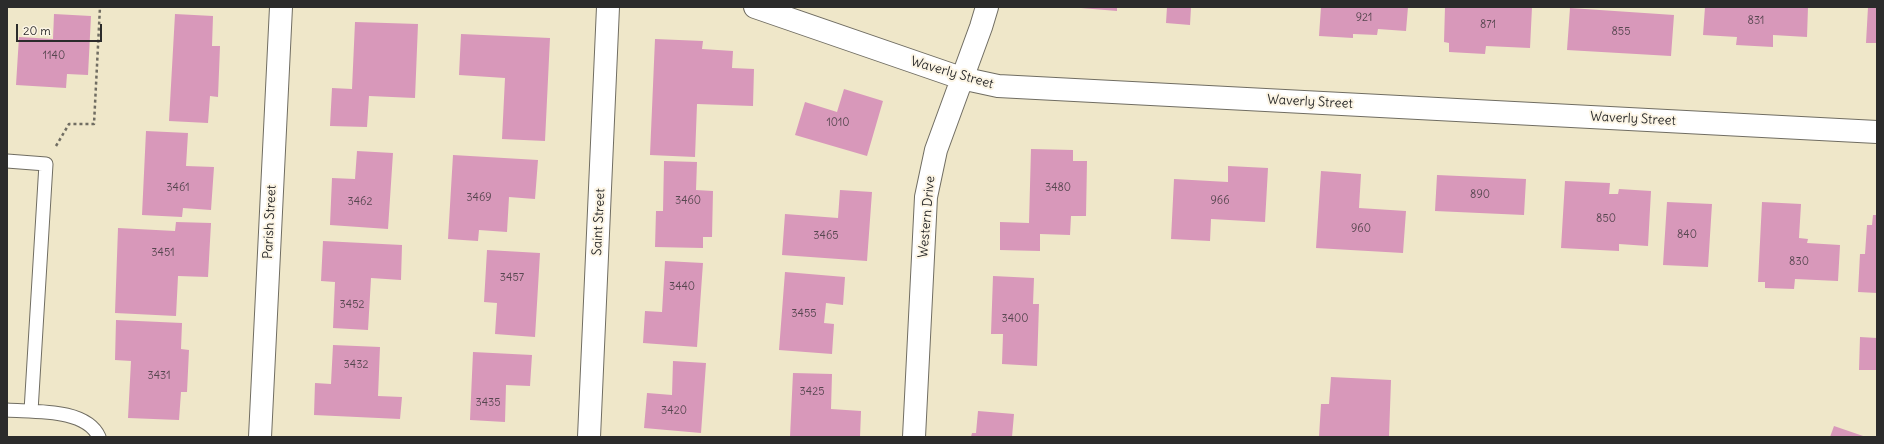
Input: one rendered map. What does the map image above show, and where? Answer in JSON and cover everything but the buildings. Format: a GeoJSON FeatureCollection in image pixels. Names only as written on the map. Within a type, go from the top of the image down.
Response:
{"type":"FeatureCollection","features":[{"type":"Feature","properties":{"kind":"street","name":"Parish Street"},"geometry":{"type":"LineString","coordinates":[[260,437],[281,7]]}},
{"type":"Feature","properties":{"kind":"street","name":"Saint Street"},"geometry":{"type":"LineString","coordinates":[[590,437],[608,7]]}},
{"type":"Feature","properties":{"kind":"street","name":"Waverly Street"},"geometry":{"type":"LineString","coordinates":[[755,7],[962,78],[998,86],[1877,132]]}},
{"type":"Feature","properties":{"kind":"street","name":"Western Drive"},"geometry":{"type":"LineString","coordinates":[[914,437],[926,196],[936,150],[987,7]]}},
{"type":"Feature","properties":{"kind":"lane"},"geometry":{"type":"LineString","coordinates":[[7,162],[46,164],[31,412]]}},
{"type":"Feature","properties":{"kind":"lane"},"geometry":{"type":"LineString","coordinates":[[7,410],[59,414],[76,418],[91,427],[99,437]]}},
{"type":"Feature","properties":{"kind":"path"},"geometry":{"type":"LineString","coordinates":[[46,164],[69,124],[94,124],[100,7]]}}]}
